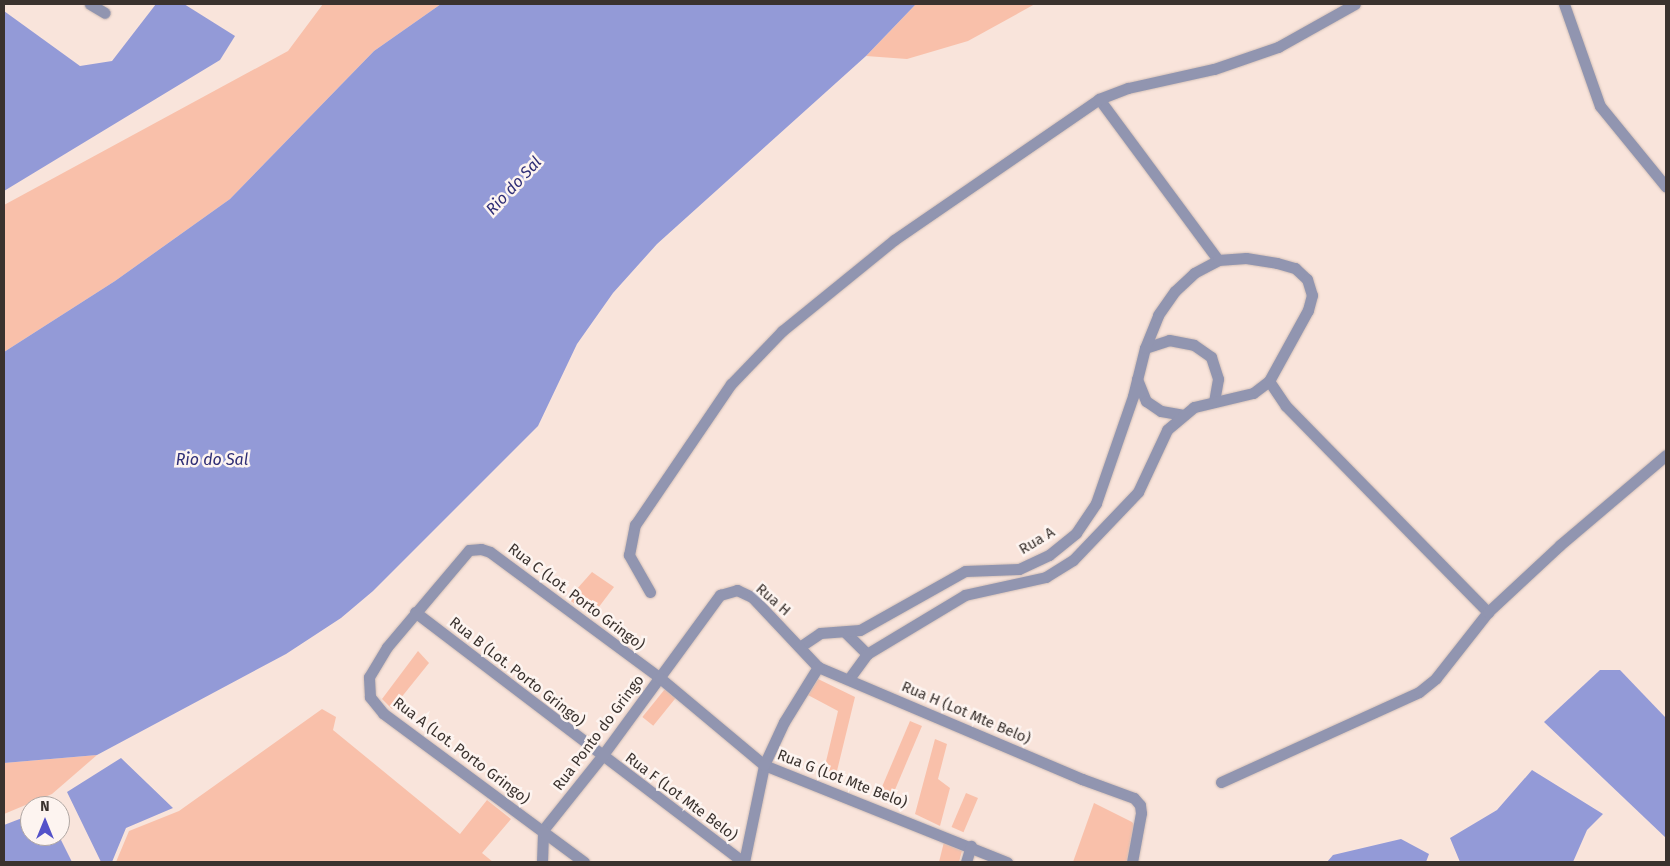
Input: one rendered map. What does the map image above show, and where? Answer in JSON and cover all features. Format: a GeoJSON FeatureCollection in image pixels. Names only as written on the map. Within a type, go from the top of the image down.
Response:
{"type":"FeatureCollection","features":[{"type":"Feature","properties":{"kind":"street"},"geometry":{"type":"LineString","coordinates":[[90,4],[105,13]]}},
{"type":"Feature","properties":{"kind":"street"},"geometry":{"type":"LineString","coordinates":[[650,592],[629,554],[636,525],[731,384],[782,331],[894,240],[1099,99],[1128,88],[1214,69],[1278,47],[1355,4]]}},
{"type":"Feature","properties":{"kind":"street"},"geometry":{"type":"LineString","coordinates":[[1564,4],[1600,106],[1666,187]]}},
{"type":"Feature","properties":{"kind":"street"},"geometry":{"type":"LineString","coordinates":[[849,679],[867,654],[965,595],[1046,577],[1073,560],[1138,492],[1167,430],[1194,406],[1253,393],[1269,381],[1308,310],[1312,295],[1307,279],[1294,268],[1246,258],[1218,260],[1099,99]]}},
{"type":"Feature","properties":{"kind":"street","name":"Rua A"},"geometry":{"type":"LineString","coordinates":[[802,646],[820,633],[846,633],[866,627],[965,571],[1019,569],[1049,555],[1076,533],[1096,503],[1145,348],[1158,315],[1175,291],[1194,273],[1218,260]]}},
{"type":"Feature","properties":{"kind":"street"},"geometry":{"type":"LineString","coordinates":[[1145,348],[1169,340],[1194,345],[1211,357],[1218,379],[1214,402]]}},
{"type":"Feature","properties":{"kind":"street"},"geometry":{"type":"LineString","coordinates":[[1137,378],[1146,401],[1161,411],[1184,415]]}},
{"type":"Feature","properties":{"kind":"street"},"geometry":{"type":"LineString","coordinates":[[1269,381],[1286,406],[1488,612]]}},
{"type":"Feature","properties":{"kind":"street"},"geometry":{"type":"LineString","coordinates":[[1124,418],[1146,401]]}},
{"type":"Feature","properties":{"kind":"street"},"geometry":{"type":"LineString","coordinates":[[1161,411],[1167,430]]}},
{"type":"Feature","properties":{"kind":"street"},"geometry":{"type":"LineString","coordinates":[[1221,782],[1420,692],[1436,678],[1488,612],[1560,545],[1666,455]]}},
{"type":"Feature","properties":{"kind":"street","name":"Rua C (Lot. Porto Gringo)"},"geometry":{"type":"LineString","coordinates":[[415,612],[459,558],[471,549],[490,552],[660,678]]}},
{"type":"Feature","properties":{"kind":"street","name":"Rua H"},"geometry":{"type":"LineString","coordinates":[[720,595],[736,590],[752,597],[802,646]]}},
{"type":"Feature","properties":{"kind":"street","name":"Rua Ponto do Gringo"},"geometry":{"type":"LineString","coordinates":[[543,830],[602,756],[720,595]]}},
{"type":"Feature","properties":{"kind":"street","name":"Rua A (Lot. Porto Gringo)"},"geometry":{"type":"LineString","coordinates":[[415,612],[373,668],[368,690],[375,705],[383,713],[584,862]]}},
{"type":"Feature","properties":{"kind":"street","name":"Rua B (Lot. Porto Gringo)"},"geometry":{"type":"LineString","coordinates":[[415,612],[602,756]]}},
{"type":"Feature","properties":{"kind":"street"},"geometry":{"type":"LineString","coordinates":[[846,633],[867,654]]}},
{"type":"Feature","properties":{"kind":"street"},"geometry":{"type":"LineString","coordinates":[[743,862],[764,765],[784,722],[818,667],[802,646]]}},
{"type":"Feature","properties":{"kind":"street","name":"Rua H (Lot Mte Belo)"},"geometry":{"type":"LineString","coordinates":[[818,667],[1082,780],[1128,795],[1138,801],[1141,809],[1132,862]]}},
{"type":"Feature","properties":{"kind":"street","name":"Rua G (Lot Mte Belo)"},"geometry":{"type":"LineString","coordinates":[[660,678],[764,765],[971,846],[1007,862]]}},
{"type":"Feature","properties":{"kind":"street","name":"Rua F (Lot Mte Belo)"},"geometry":{"type":"LineString","coordinates":[[602,756],[743,862]]}},
{"type":"Feature","properties":{"kind":"street"},"geometry":{"type":"LineString","coordinates":[[542,862],[543,830]]}},
{"type":"Feature","properties":{"kind":"street"},"geometry":{"type":"LineString","coordinates":[[966,862],[971,846]]}},
{"type":"Feature","properties":{"kind":"shaded area"},"geometry":{"type":"Polygon","coordinates":[[[323,4],[441,4],[374,51],[230,199],[115,281],[4,352],[4,205],[288,51],[323,4]]]}},
{"type":"Feature","properties":{"kind":"shaded area"},"geometry":{"type":"Polygon","coordinates":[[[916,4],[1035,4],[968,41],[907,59],[866,56],[916,4]]]}},
{"type":"Feature","properties":{"kind":"shaded area"},"geometry":{"type":"Polygon","coordinates":[[[592,572],[614,587],[592,616],[568,599],[592,572]]]}},
{"type":"Feature","properties":{"kind":"shaded area"},"geometry":{"type":"Polygon","coordinates":[[[418,651],[429,663],[392,709],[382,699],[418,651]]]}},
{"type":"Feature","properties":{"kind":"shaded area"},"geometry":{"type":"Polygon","coordinates":[[[816,678],[855,697],[836,775],[824,770],[838,711],[806,694],[816,678]]]}},
{"type":"Feature","properties":{"kind":"shaded area"},"geometry":{"type":"Polygon","coordinates":[[[665,689],[676,698],[653,726],[642,717],[665,689]]]}},
{"type":"Feature","properties":{"kind":"shaded area"},"geometry":{"type":"Polygon","coordinates":[[[322,709],[336,717],[333,730],[460,834],[487,800],[511,819],[482,853],[493,862],[116,862],[129,831],[179,811],[322,709]]]}},
{"type":"Feature","properties":{"kind":"shaded area"},"geometry":{"type":"Polygon","coordinates":[[[910,721],[922,726],[890,801],[878,796],[910,721]]]}},
{"type":"Feature","properties":{"kind":"shaded area"},"geometry":{"type":"Polygon","coordinates":[[[935,739],[947,744],[938,779],[950,788],[940,826],[915,814],[935,739]]]}},
{"type":"Feature","properties":{"kind":"shaded area"},"geometry":{"type":"Polygon","coordinates":[[[97,755],[52,794],[47,796],[20,796],[20,807],[4,814],[4,763],[97,755]]]}},
{"type":"Feature","properties":{"kind":"shaded area"},"geometry":{"type":"Polygon","coordinates":[[[966,793],[978,798],[964,832],[952,827],[966,793]]]}},
{"type":"Feature","properties":{"kind":"shaded area"},"geometry":{"type":"Polygon","coordinates":[[[1094,803],[1132,822],[1140,832],[1131,862],[1073,862],[1094,803]]]}},
{"type":"Feature","properties":{"kind":"shaded area"},"geometry":{"type":"Polygon","coordinates":[[[944,842],[962,851],[959,862],[939,862],[944,842]]]}},
{"type":"Feature","properties":{"kind":"water"},"geometry":{"type":"Polygon","coordinates":[[[156,4],[184,4],[235,36],[220,60],[4,191],[4,11],[80,66],[112,61],[156,4]]]}},
{"type":"Feature","properties":{"kind":"water","name":"Rio do Sal"},"geometry":{"type":"Polygon","coordinates":[[[441,4],[916,4],[866,56],[657,244],[613,293],[577,344],[538,426],[373,591],[341,618],[286,654],[97,755],[4,763],[4,352],[115,281],[230,199],[374,51],[441,4]]]}},
{"type":"Feature","properties":{"kind":"water"},"geometry":{"type":"Polygon","coordinates":[[[1600,670],[1620,670],[1666,718],[1666,838],[1544,722],[1600,670]]]}},
{"type":"Feature","properties":{"kind":"water"},"geometry":{"type":"Polygon","coordinates":[[[121,758],[173,808],[126,828],[112,862],[101,862],[67,792],[121,758]]]}},
{"type":"Feature","properties":{"kind":"water"},"geometry":{"type":"Polygon","coordinates":[[[1532,770],[1603,814],[1587,830],[1573,862],[1460,862],[1450,838],[1497,810],[1532,770]]]}},
{"type":"Feature","properties":{"kind":"water"},"geometry":{"type":"Polygon","coordinates":[[[20,819],[20,846],[64,846],[72,862],[4,862],[4,825],[20,819]]]}},
{"type":"Feature","properties":{"kind":"water"},"geometry":{"type":"Polygon","coordinates":[[[1401,839],[1429,854],[1426,862],[1327,862],[1333,855],[1401,839]]]}}]}
